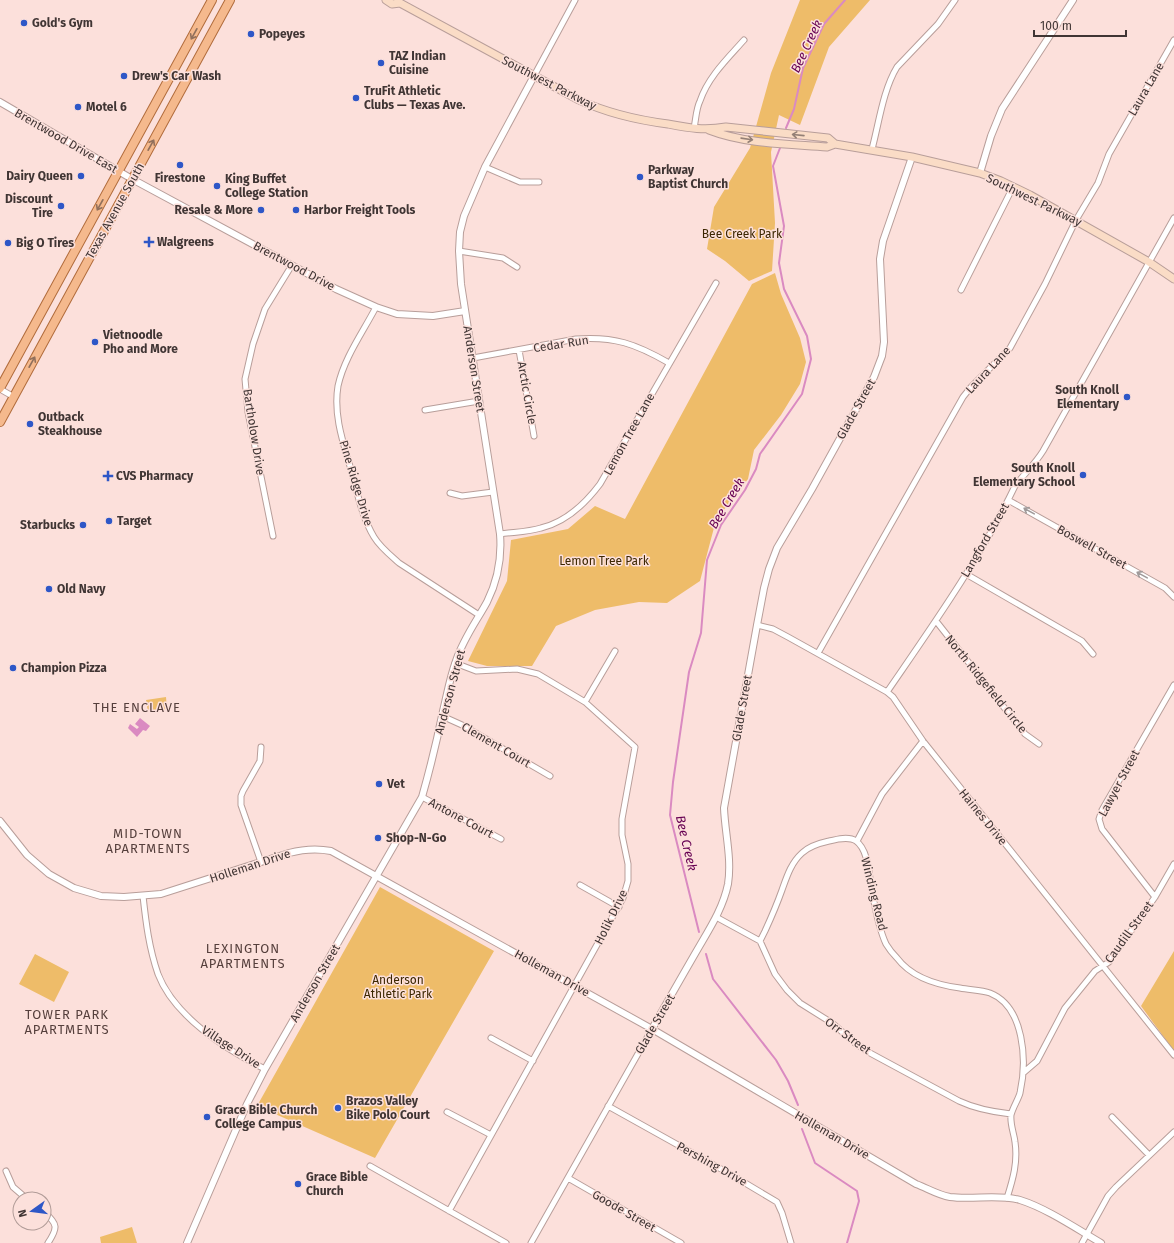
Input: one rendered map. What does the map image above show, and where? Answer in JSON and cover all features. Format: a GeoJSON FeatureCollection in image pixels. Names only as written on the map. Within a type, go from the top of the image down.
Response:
{"type":"FeatureCollection","features":[{"type":"Feature","properties":{"kind":"main road","name":"Texas Avenue South"},"geometry":{"type":"LineString","coordinates":[[0,388],[212,0]]}},
{"type":"Feature","properties":{"kind":"main road","name":"Texas Avenue South"},"geometry":{"type":"LineString","coordinates":[[0,422],[230,0]]}},
{"type":"Feature","properties":{"kind":"main road","name":"Southwest Parkway"},"geometry":{"type":"LineString","coordinates":[[386,0],[392,4],[399,1],[534,76],[599,109],[624,116],[709,130],[726,127],[828,138],[835,144],[872,149],[980,173],[1013,187],[1076,220],[1150,262],[1174,279]]}},
{"type":"Feature","properties":{"kind":"street","name":"Anderson Street"},"geometry":{"type":"LineString","coordinates":[[187,1243],[247,1104],[265,1069],[377,877],[384,860],[422,797],[455,663],[464,640],[495,584],[502,551],[461,284],[459,251],[460,232],[464,216],[485,167],[575,0]]}},
{"type":"Feature","properties":{"kind":"street"},"geometry":{"type":"LineString","coordinates":[[872,149],[888,86],[896,67],[938,24],[955,0]]}},
{"type":"Feature","properties":{"kind":"street"},"geometry":{"type":"LineString","coordinates":[[980,173],[991,136],[1002,109],[1073,0]]}},
{"type":"Feature","properties":{"kind":"street"},"geometry":{"type":"LineString","coordinates":[[694,128],[699,101],[705,89],[722,65],[744,40]]}},
{"type":"Feature","properties":{"kind":"street","name":"Laura Lane"},"geometry":{"type":"LineString","coordinates":[[818,653],[963,397],[1010,348],[1046,284],[1076,220],[1098,183],[1109,154],[1174,40]]}},
{"type":"Feature","properties":{"kind":"street","name":"Brentwood Drive East"},"geometry":{"type":"LineString","coordinates":[[0,102],[132,179]]}},
{"type":"Feature","properties":{"kind":"street","name":"Glade Street"},"geometry":{"type":"LineString","coordinates":[[532,1243],[721,906],[728,884],[729,862],[724,808],[756,624],[764,588],[777,548],[812,489],[874,377],[882,356],[884,342],[880,259],[883,241],[912,157]]}},
{"type":"Feature","properties":{"kind":"street"},"geometry":{"type":"LineString","coordinates":[[485,167],[520,182],[539,182]]}},
{"type":"Feature","properties":{"kind":"street","name":"Brentwood Drive"},"geometry":{"type":"LineString","coordinates":[[132,179],[292,266],[336,289],[376,307],[397,314],[416,316],[441,316],[465,311]]}},
{"type":"Feature","properties":{"kind":"street"},"geometry":{"type":"LineString","coordinates":[[961,290],[1013,187]]}},
{"type":"Feature","properties":{"kind":"street","name":"Langford Street"},"geometry":{"type":"LineString","coordinates":[[887,692],[936,621],[966,574],[1015,486],[1024,474],[1036,463],[1174,218]]}},
{"type":"Feature","properties":{"kind":"street"},"geometry":{"type":"LineString","coordinates":[[459,251],[503,258],[517,267]]}},
{"type":"Feature","properties":{"kind":"street","name":"Bartholow Drive"},"geometry":{"type":"LineString","coordinates":[[273,536],[248,412],[245,379],[253,344],[265,309],[292,266]]}},
{"type":"Feature","properties":{"kind":"street","name":"Lemon Tree Lane"},"geometry":{"type":"LineString","coordinates":[[500,534],[541,528],[556,523],[579,508],[589,499],[600,484],[716,283]]}},
{"type":"Feature","properties":{"kind":"street","name":"Pine Ridge Drive"},"geometry":{"type":"LineString","coordinates":[[376,307],[346,362],[338,385],[337,397],[339,427],[367,525],[387,552],[399,562],[479,615]]}},
{"type":"Feature","properties":{"kind":"street","name":"Cedar Run"},"geometry":{"type":"LineString","coordinates":[[473,358],[576,339],[601,339],[616,340],[634,346],[669,363]]}},
{"type":"Feature","properties":{"kind":"street","name":"Arctic Circle"},"geometry":{"type":"LineString","coordinates":[[519,350],[534,436]]}},
{"type":"Feature","properties":{"kind":"street"},"geometry":{"type":"LineString","coordinates":[[0,388],[14,397]]}},
{"type":"Feature","properties":{"kind":"street"},"geometry":{"type":"LineString","coordinates":[[425,410],[479,401]]}},
{"type":"Feature","properties":{"kind":"street"},"geometry":{"type":"LineString","coordinates":[[450,493],[462,496],[494,492]]}},
{"type":"Feature","properties":{"kind":"street","name":"Boswell Street"},"geometry":{"type":"LineString","coordinates":[[1008,500],[1165,588],[1174,596]]}},
{"type":"Feature","properties":{"kind":"street"},"geometry":{"type":"LineString","coordinates":[[966,574],[1082,640],[1093,654]]}},
{"type":"Feature","properties":{"kind":"street","name":"North Ridgefield Circle"},"geometry":{"type":"LineString","coordinates":[[936,621],[1025,734],[1039,744]]}},
{"type":"Feature","properties":{"kind":"street","name":"Haines Drive"},"geometry":{"type":"LineString","coordinates":[[756,624],[773,629],[887,692],[893,697],[923,741],[1174,1055]]}},
{"type":"Feature","properties":{"kind":"street"},"geometry":{"type":"LineString","coordinates":[[585,702],[615,651]]}},
{"type":"Feature","properties":{"kind":"street","name":"Holik Drive"},"geometry":{"type":"LineString","coordinates":[[449,1210],[619,907],[628,881],[628,864],[622,835],[622,827],[635,747],[585,702],[546,678],[517,669],[476,671],[455,663]]}},
{"type":"Feature","properties":{"kind":"street","name":"Lawyer Street"},"geometry":{"type":"LineString","coordinates":[[1155,897],[1102,829],[1099,819],[1102,810],[1174,684]]}},
{"type":"Feature","properties":{"kind":"street","name":"Clement Court"},"geometry":{"type":"LineString","coordinates":[[442,716],[462,725],[550,776]]}},
{"type":"Feature","properties":{"kind":"street"},"geometry":{"type":"LineString","coordinates":[[716,917],[760,941],[771,918],[789,871],[796,859],[802,852],[810,847],[829,841],[851,838],[857,841],[882,794],[923,741]]}},
{"type":"Feature","properties":{"kind":"street"},"geometry":{"type":"LineString","coordinates":[[260,862],[241,805],[241,796],[260,761],[261,747]]}},
{"type":"Feature","properties":{"kind":"street","name":"Antone Court"},"geometry":{"type":"LineString","coordinates":[[422,797],[501,839]]}},
{"type":"Feature","properties":{"kind":"street","name":"Holleman Drive"},"geometry":{"type":"LineString","coordinates":[[0,821],[26,855],[49,874],[74,888],[101,896],[124,897],[168,893],[260,862],[303,850],[320,848],[331,851],[652,1029],[916,1184],[950,1197],[1007,1198],[1020,1200],[1101,1243]]}},
{"type":"Feature","properties":{"kind":"street","name":"Winding Road"},"geometry":{"type":"LineString","coordinates":[[857,841],[861,846],[867,862],[876,908],[886,942],[890,950],[902,965],[919,977],[947,987],[980,991],[997,997],[1009,1008],[1018,1025],[1021,1041],[1023,1073],[1020,1094],[1011,1114]]}},
{"type":"Feature","properties":{"kind":"street","name":"Caudill Street"},"geometry":{"type":"LineString","coordinates":[[1023,1073],[1037,1061],[1065,1008],[1095,971],[1110,962],[1155,897],[1174,864]]}},
{"type":"Feature","properties":{"kind":"street"},"geometry":{"type":"LineString","coordinates":[[580,885],[619,907]]}},
{"type":"Feature","properties":{"kind":"street","name":"Village Drive"},"geometry":{"type":"LineString","coordinates":[[143,896],[146,926],[151,949],[159,975],[166,988],[192,1020],[214,1039],[233,1052],[265,1069]]}},
{"type":"Feature","properties":{"kind":"street","name":"Orr Street"},"geometry":{"type":"LineString","coordinates":[[760,941],[775,974],[790,993],[800,1003],[832,1023],[855,1043],[870,1053],[958,1101],[988,1111],[1011,1114]]}},
{"type":"Feature","properties":{"kind":"street"},"geometry":{"type":"LineString","coordinates":[[491,1038],[533,1061]]}},
{"type":"Feature","properties":{"kind":"street","name":"Pershing Drive"},"geometry":{"type":"LineString","coordinates":[[608,1106],[777,1202],[791,1243]]}},
{"type":"Feature","properties":{"kind":"street"},"geometry":{"type":"LineString","coordinates":[[447,1112],[491,1135]]}},
{"type":"Feature","properties":{"kind":"street"},"geometry":{"type":"LineString","coordinates":[[1007,1198],[1013,1180],[1016,1161],[1011,1114]]}},
{"type":"Feature","properties":{"kind":"street"},"geometry":{"type":"LineString","coordinates":[[1112,1117],[1149,1155]]}},
{"type":"Feature","properties":{"kind":"street"},"geometry":{"type":"LineString","coordinates":[[1082,1243],[1108,1196],[1174,1132]]}},
{"type":"Feature","properties":{"kind":"street"},"geometry":{"type":"LineString","coordinates":[[370,1166],[506,1243]]}},
{"type":"Feature","properties":{"kind":"street"},"geometry":{"type":"LineString","coordinates":[[6,1172],[13,1187],[18,1191]]}},
{"type":"Feature","properties":{"kind":"street","name":"Goode Street"},"geometry":{"type":"LineString","coordinates":[[568,1178],[681,1243]]}},
{"type":"Feature","properties":{"kind":"street"},"geometry":{"type":"LineString","coordinates":[[48,1243],[54,1234],[56,1227],[52,1219]]}},
{"type":"Feature","properties":{"kind":"green space","name":"Bee Creek Park"},"geometry":{"type":"Polygon","coordinates":[[[800,0],[870,0],[829,47],[800,125],[779,115],[771,152],[775,223],[772,271],[749,281],[725,261],[707,249],[714,207],[750,148],[771,73],[800,0]]]}},
{"type":"Feature","properties":{"kind":"green space","name":"Lemon Tree Park"},"geometry":{"type":"Polygon","coordinates":[[[775,273],[781,294],[800,338],[806,362],[800,384],[781,415],[754,450],[748,479],[716,520],[700,581],[667,603],[639,602],[595,610],[556,626],[532,666],[487,666],[468,661],[507,581],[511,540],[568,529],[595,506],[625,519],[752,284],[775,273]]]}},
{"type":"Feature","properties":{"kind":"green space"},"geometry":{"type":"Polygon","coordinates":[[[166,697],[167,709],[148,712],[146,700],[166,697]]]}},
{"type":"Feature","properties":{"kind":"green space","name":"Anderson Athletic Park"},"geometry":{"type":"Polygon","coordinates":[[[380,887],[494,951],[375,1158],[257,1106],[380,887]]]}},
{"type":"Feature","properties":{"kind":"green space"},"geometry":{"type":"Polygon","coordinates":[[[1174,951],[1174,1051],[1141,1006],[1174,951]]]}},
{"type":"Feature","properties":{"kind":"green space"},"geometry":{"type":"Polygon","coordinates":[[[35,954],[69,972],[54,1002],[19,984],[35,954]]]}},
{"type":"Feature","properties":{"kind":"green space"},"geometry":{"type":"Polygon","coordinates":[[[132,1227],[137,1243],[101,1243],[100,1237],[132,1227]]]}},
{"type":"Feature","properties":{"kind":"shaded area"},"geometry":{"type":"Polygon","coordinates":[[[140,718],[150,726],[146,731],[143,730],[137,737],[128,728],[130,724],[137,729],[139,727],[135,724],[140,718]]]}},
{"type":"Feature","properties":{"kind":"waterway","name":"Bee Creek"},"geometry":{"type":"LineString","coordinates":[[786,128],[794,109],[803,68],[824,24],[845,0]]}},
{"type":"Feature","properties":{"kind":"waterway","name":"Bee Creek"},"geometry":{"type":"LineString","coordinates":[[699,932],[670,815],[673,782],[689,672],[701,633],[707,560],[721,525],[745,490],[756,469],[760,454],[802,394],[811,359],[807,336],[784,289],[779,263],[784,226],[773,166],[780,148]]}},
{"type":"Feature","properties":{"kind":"waterway","name":"Bee Creek"},"geometry":{"type":"LineString","coordinates":[[706,954],[713,979],[776,1060],[788,1081],[798,1105]]}},
{"type":"Feature","properties":{"kind":"waterway","name":"Bee Creek"},"geometry":{"type":"LineString","coordinates":[[802,1129],[815,1163],[857,1191],[859,1201],[847,1243]]}},
{"type":"Feature","properties":{"kind":"place","name":"Gold's Gym"},"geometry":{"type":"Point","coordinates":[24,23]}},
{"type":"Feature","properties":{"kind":"place","name":"Popeyes"},"geometry":{"type":"Point","coordinates":[251,34]}},
{"type":"Feature","properties":{"kind":"place","name":"TAZ Indian Cuisine"},"geometry":{"type":"Point","coordinates":[381,63]}},
{"type":"Feature","properties":{"kind":"place","name":"Drew's Car Wash"},"geometry":{"type":"Point","coordinates":[124,76]}},
{"type":"Feature","properties":{"kind":"place","name":"TruFit Athletic Clubs — Texas Ave."},"geometry":{"type":"Point","coordinates":[356,98]}},
{"type":"Feature","properties":{"kind":"place","name":"Motel 6"},"geometry":{"type":"Point","coordinates":[78,107]}},
{"type":"Feature","properties":{"kind":"place","name":"Firestone"},"geometry":{"type":"Point","coordinates":[180,165]}},
{"type":"Feature","properties":{"kind":"place","name":"Dairy Queen"},"geometry":{"type":"Point","coordinates":[81,176]}},
{"type":"Feature","properties":{"kind":"place","name":"Parkway Baptist Church"},"geometry":{"type":"Point","coordinates":[640,177]}},
{"type":"Feature","properties":{"kind":"place","name":"King Buffet College Station"},"geometry":{"type":"Point","coordinates":[217,186]}},
{"type":"Feature","properties":{"kind":"place","name":"Discount Tire"},"geometry":{"type":"Point","coordinates":[61,206]}},
{"type":"Feature","properties":{"kind":"place","name":"Resale & More"},"geometry":{"type":"Point","coordinates":[261,210]}},
{"type":"Feature","properties":{"kind":"place","name":"Harbor Freight Tools"},"geometry":{"type":"Point","coordinates":[296,210]}},
{"type":"Feature","properties":{"kind":"place","name":"Walgreens"},"geometry":{"type":"Point","coordinates":[149,242]}},
{"type":"Feature","properties":{"kind":"place","name":"Big O Tires"},"geometry":{"type":"Point","coordinates":[8,243]}},
{"type":"Feature","properties":{"kind":"place","name":"Vietnoodle Pho and More"},"geometry":{"type":"Point","coordinates":[95,342]}},
{"type":"Feature","properties":{"kind":"place","name":"South Knoll Elementary"},"geometry":{"type":"Point","coordinates":[1127,397]}},
{"type":"Feature","properties":{"kind":"place","name":"Outback Steakhouse"},"geometry":{"type":"Point","coordinates":[30,424]}},
{"type":"Feature","properties":{"kind":"place","name":"South Knoll Elementary School"},"geometry":{"type":"Point","coordinates":[1083,475]}},
{"type":"Feature","properties":{"kind":"place","name":"CVS Pharmacy"},"geometry":{"type":"Point","coordinates":[108,476]}},
{"type":"Feature","properties":{"kind":"place","name":"Target"},"geometry":{"type":"Point","coordinates":[109,521]}},
{"type":"Feature","properties":{"kind":"place","name":"Starbucks"},"geometry":{"type":"Point","coordinates":[83,525]}},
{"type":"Feature","properties":{"kind":"place","name":"Old Navy"},"geometry":{"type":"Point","coordinates":[49,589]}},
{"type":"Feature","properties":{"kind":"place","name":"Champion Pizza"},"geometry":{"type":"Point","coordinates":[13,668]}},
{"type":"Feature","properties":{"kind":"place","name":"Vet"},"geometry":{"type":"Point","coordinates":[379,784]}},
{"type":"Feature","properties":{"kind":"place","name":"Shop-N-Go"},"geometry":{"type":"Point","coordinates":[378,838]}},
{"type":"Feature","properties":{"kind":"place","name":"Brazos Valley Bike Polo Court"},"geometry":{"type":"Point","coordinates":[338,1108]}},
{"type":"Feature","properties":{"kind":"place","name":"Grace Bible Church College Campus"},"geometry":{"type":"Point","coordinates":[207,1117]}},
{"type":"Feature","properties":{"kind":"place","name":"Grace Bible Church"},"geometry":{"type":"Point","coordinates":[298,1184]}},
{"type":"Feature","properties":{"kind":"district","name":"THE ENCLAVE"},"geometry":{"type":"Point","coordinates":[137,707]}},
{"type":"Feature","properties":{"kind":"district","name":"MID-TOWN APARTMENTS"},"geometry":{"type":"Point","coordinates":[148,840]}},
{"type":"Feature","properties":{"kind":"district","name":"LEXINGTON APARTMENTS"},"geometry":{"type":"Point","coordinates":[243,956]}},
{"type":"Feature","properties":{"kind":"district","name":"TOWER PARK APARTMENTS"},"geometry":{"type":"Point","coordinates":[67,1022]}}]}
